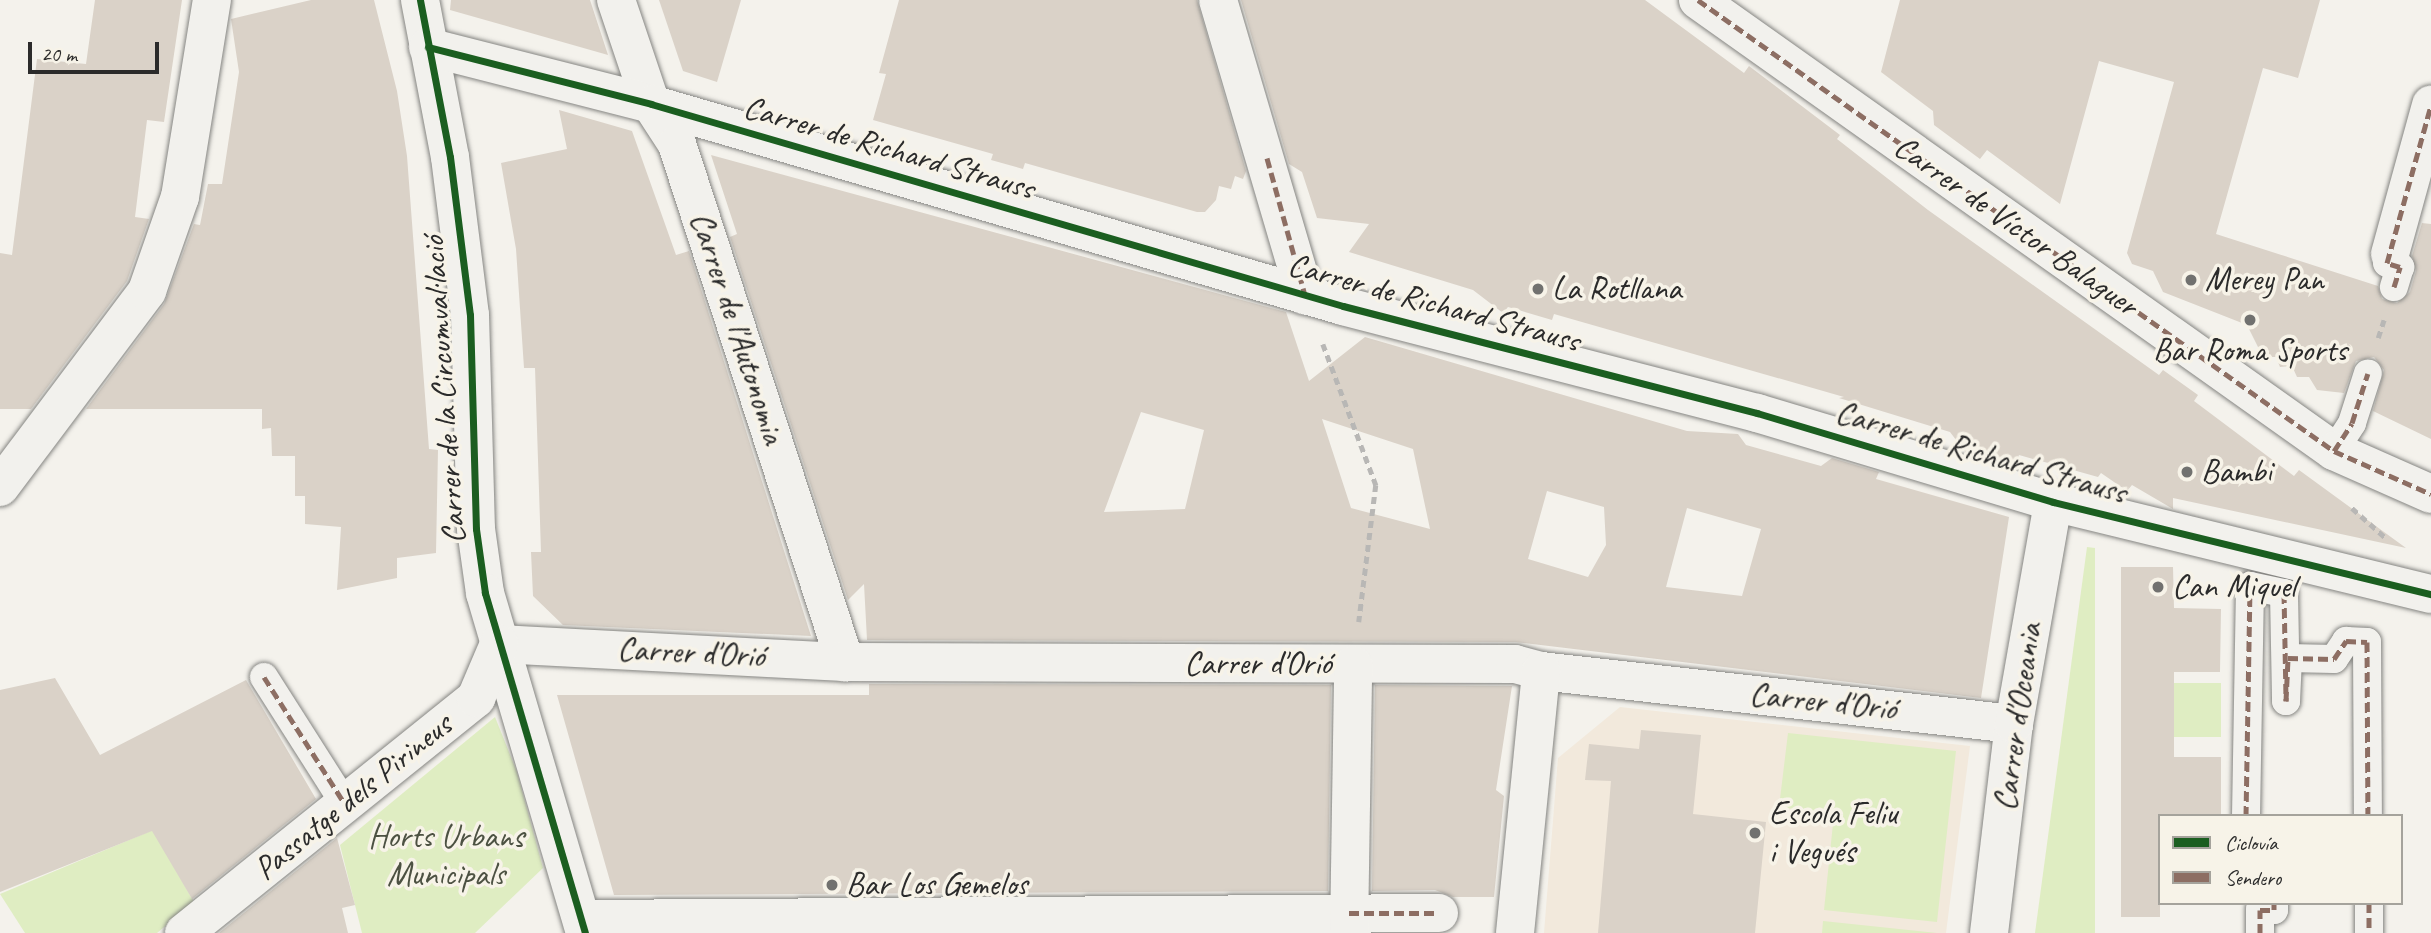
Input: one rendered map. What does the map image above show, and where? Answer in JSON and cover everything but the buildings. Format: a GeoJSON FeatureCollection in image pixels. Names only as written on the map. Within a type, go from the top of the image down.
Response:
{"type":"FeatureCollection","features":[{"type":"Feature","properties":{"kind":"street"},"geometry":{"type":"LineString","coordinates":[[0,487],[147,291],[180,197],[212,0]]}},
{"type":"Feature","properties":{"kind":"street","name":"Carrer de la Circumval·lació"},"geometry":{"type":"LineString","coordinates":[[420,0],[444,120],[470,315],[475,529],[499,644],[584,926]]}},
{"type":"Feature","properties":{"kind":"street","name":"Carrer de l'Autonomia"},"geometry":{"type":"LineString","coordinates":[[616,0],[652,104],[677,144],[845,662]]}},
{"type":"Feature","properties":{"kind":"street"},"geometry":{"type":"LineString","coordinates":[[1218,0],[1305,295]]}},
{"type":"Feature","properties":{"kind":"street","name":"Carrer de Víctor Balaguer"},"geometry":{"type":"LineString","coordinates":[[1698,0],[2334,451],[2431,494]]}},
{"type":"Feature","properties":{"kind":"street","name":"Carrer de Richard Strauss"},"geometry":{"type":"LineString","coordinates":[[428,47],[652,104],[1305,295],[1757,413],[2053,502],[2431,594]]}},
{"type":"Feature","properties":{"kind":"street"},"geometry":{"type":"LineString","coordinates":[[2392,270],[2431,105]]}},
{"type":"Feature","properties":{"kind":"street"},"geometry":{"type":"LineString","coordinates":[[2334,451],[2352,424],[2368,373]]}},
{"type":"Feature","properties":{"kind":"street","name":"Carrer d'Oceania"},"geometry":{"type":"LineString","coordinates":[[1989,933],[2014,724],[2053,502]]}},
{"type":"Feature","properties":{"kind":"street"},"geometry":{"type":"LineString","coordinates":[[2246,814],[2250,586],[2284,593],[2286,701],[2288,658],[2334,659],[2346,641],[2367,642],[2368,814]]}},
{"type":"Feature","properties":{"kind":"street","name":"Carrer d'Orió"},"geometry":{"type":"LineString","coordinates":[[499,644],[845,662],[1355,648],[1515,664],[1541,671],[2014,724]]}},
{"type":"Feature","properties":{"kind":"street","name":"Passatge dels Pirineus"},"geometry":{"type":"LineString","coordinates":[[184,933],[476,698],[499,644]]}},
{"type":"Feature","properties":{"kind":"street"},"geometry":{"type":"LineString","coordinates":[[1349,923],[1355,648]]}},
{"type":"Feature","properties":{"kind":"street"},"geometry":{"type":"LineString","coordinates":[[1515,933],[1541,671]]}},
{"type":"Feature","properties":{"kind":"street"},"geometry":{"type":"LineString","coordinates":[[264,677],[345,804]]}},
{"type":"Feature","properties":{"kind":"street"},"geometry":{"type":"LineString","coordinates":[[2260,933],[2260,910],[2274,910],[2273,905]]}},
{"type":"Feature","properties":{"kind":"street"},"geometry":{"type":"LineString","coordinates":[[2369,905],[2369,933]]}},
{"type":"Feature","properties":{"kind":"street"},"geometry":{"type":"LineString","coordinates":[[584,926],[1349,923],[1439,913]]}},
{"type":"Feature","properties":{"kind":"path"},"geometry":{"type":"LineString","coordinates":[[2368,373],[2392,270]]}},
{"type":"Feature","properties":{"kind":"path"},"geometry":{"type":"LineString","coordinates":[[1321,338],[1376,485],[1355,648]]}},
{"type":"Feature","properties":{"kind":"path"},"geometry":{"type":"LineString","coordinates":[[2342,500],[2385,534],[2388,543]]}},
{"type":"Feature","properties":{"kind":"shaded area","name":"Escola Feliu i Vegués"},"geometry":{"type":"Polygon","coordinates":[[[1620,707],[1970,746],[1946,933],[1544,933],[1558,758],[1620,707]]]}},
{"type":"Feature","properties":{"kind":"green space"},"geometry":{"type":"Polygon","coordinates":[[[2087,547],[2095,548],[2095,933],[2035,933],[2087,547]]]}},
{"type":"Feature","properties":{"kind":"green space"},"geometry":{"type":"Polygon","coordinates":[[[2174,683],[2221,683],[2221,737],[2174,737],[2174,683]]]}},
{"type":"Feature","properties":{"kind":"green space","name":"Horts Urbans Municipals"},"geometry":{"type":"Polygon","coordinates":[[[495,717],[517,772],[543,868],[475,933],[362,933],[340,845],[495,717]]]}},
{"type":"Feature","properties":{"kind":"green space"},"geometry":{"type":"Polygon","coordinates":[[[1788,733],[1956,751],[1937,922],[1824,910],[1834,814],[1779,807],[1788,733]]]}},
{"type":"Feature","properties":{"kind":"green space"},"geometry":{"type":"Polygon","coordinates":[[[153,830],[194,902],[157,933],[25,933],[0,894],[153,830]]]}},
{"type":"Feature","properties":{"kind":"green space"},"geometry":{"type":"Polygon","coordinates":[[[1823,921],[1937,933],[1822,933],[1823,921]]]}},
{"type":"Feature","properties":{"kind":"marked path"},"geometry":{"type":"LineString","coordinates":[[1698,0],[2334,451],[2431,494]]}},
{"type":"Feature","properties":{"kind":"marked path"},"geometry":{"type":"LineString","coordinates":[[2394,287],[2400,267],[2387,263],[2431,105]]}},
{"type":"Feature","properties":{"kind":"marked path"},"geometry":{"type":"LineString","coordinates":[[1267,158],[1305,295]]}},
{"type":"Feature","properties":{"kind":"marked path"},"geometry":{"type":"LineString","coordinates":[[2334,451],[2352,423],[2368,373]]}},
{"type":"Feature","properties":{"kind":"marked path"},"geometry":{"type":"LineString","coordinates":[[2246,814],[2250,586],[2284,593],[2286,701],[2288,658],[2334,659],[2346,641],[2367,642],[2368,814]]}},
{"type":"Feature","properties":{"kind":"marked path"},"geometry":{"type":"LineString","coordinates":[[264,677],[345,804]]}},
{"type":"Feature","properties":{"kind":"marked path"},"geometry":{"type":"LineString","coordinates":[[2260,933],[2260,910],[2274,910],[2274,905]]}},
{"type":"Feature","properties":{"kind":"marked path"},"geometry":{"type":"LineString","coordinates":[[2369,905],[2369,933]]}},
{"type":"Feature","properties":{"kind":"marked path"},"geometry":{"type":"LineString","coordinates":[[1349,913],[1439,913]]}},
{"type":"Feature","properties":{"kind":"cycle path"},"geometry":{"type":"LineString","coordinates":[[420,0],[450,157],[470,315],[476,529],[485,593],[585,933]]}},
{"type":"Feature","properties":{"kind":"cycle path"},"geometry":{"type":"LineString","coordinates":[[428,47],[651,104],[1343,306],[1757,413],[2053,502],[2431,594]]}},
{"type":"Feature","properties":{"kind":"place","name":"Merey Pan"},"geometry":{"type":"Point","coordinates":[2191,280]}},
{"type":"Feature","properties":{"kind":"place","name":"La Rotllana"},"geometry":{"type":"Point","coordinates":[1538,289]}},
{"type":"Feature","properties":{"kind":"place","name":"Bar Roma Sports"},"geometry":{"type":"Point","coordinates":[2250,320]}},
{"type":"Feature","properties":{"kind":"place","name":"Bambi"},"geometry":{"type":"Point","coordinates":[2187,472]}},
{"type":"Feature","properties":{"kind":"place","name":"Can Miquel"},"geometry":{"type":"Point","coordinates":[2158,587]}},
{"type":"Feature","properties":{"kind":"place","name":"Escola Feliu i Vegués"},"geometry":{"type":"Point","coordinates":[1755,833]}},
{"type":"Feature","properties":{"kind":"place","name":"Bar Los Gemelos"},"geometry":{"type":"Point","coordinates":[832,885]}}]}
